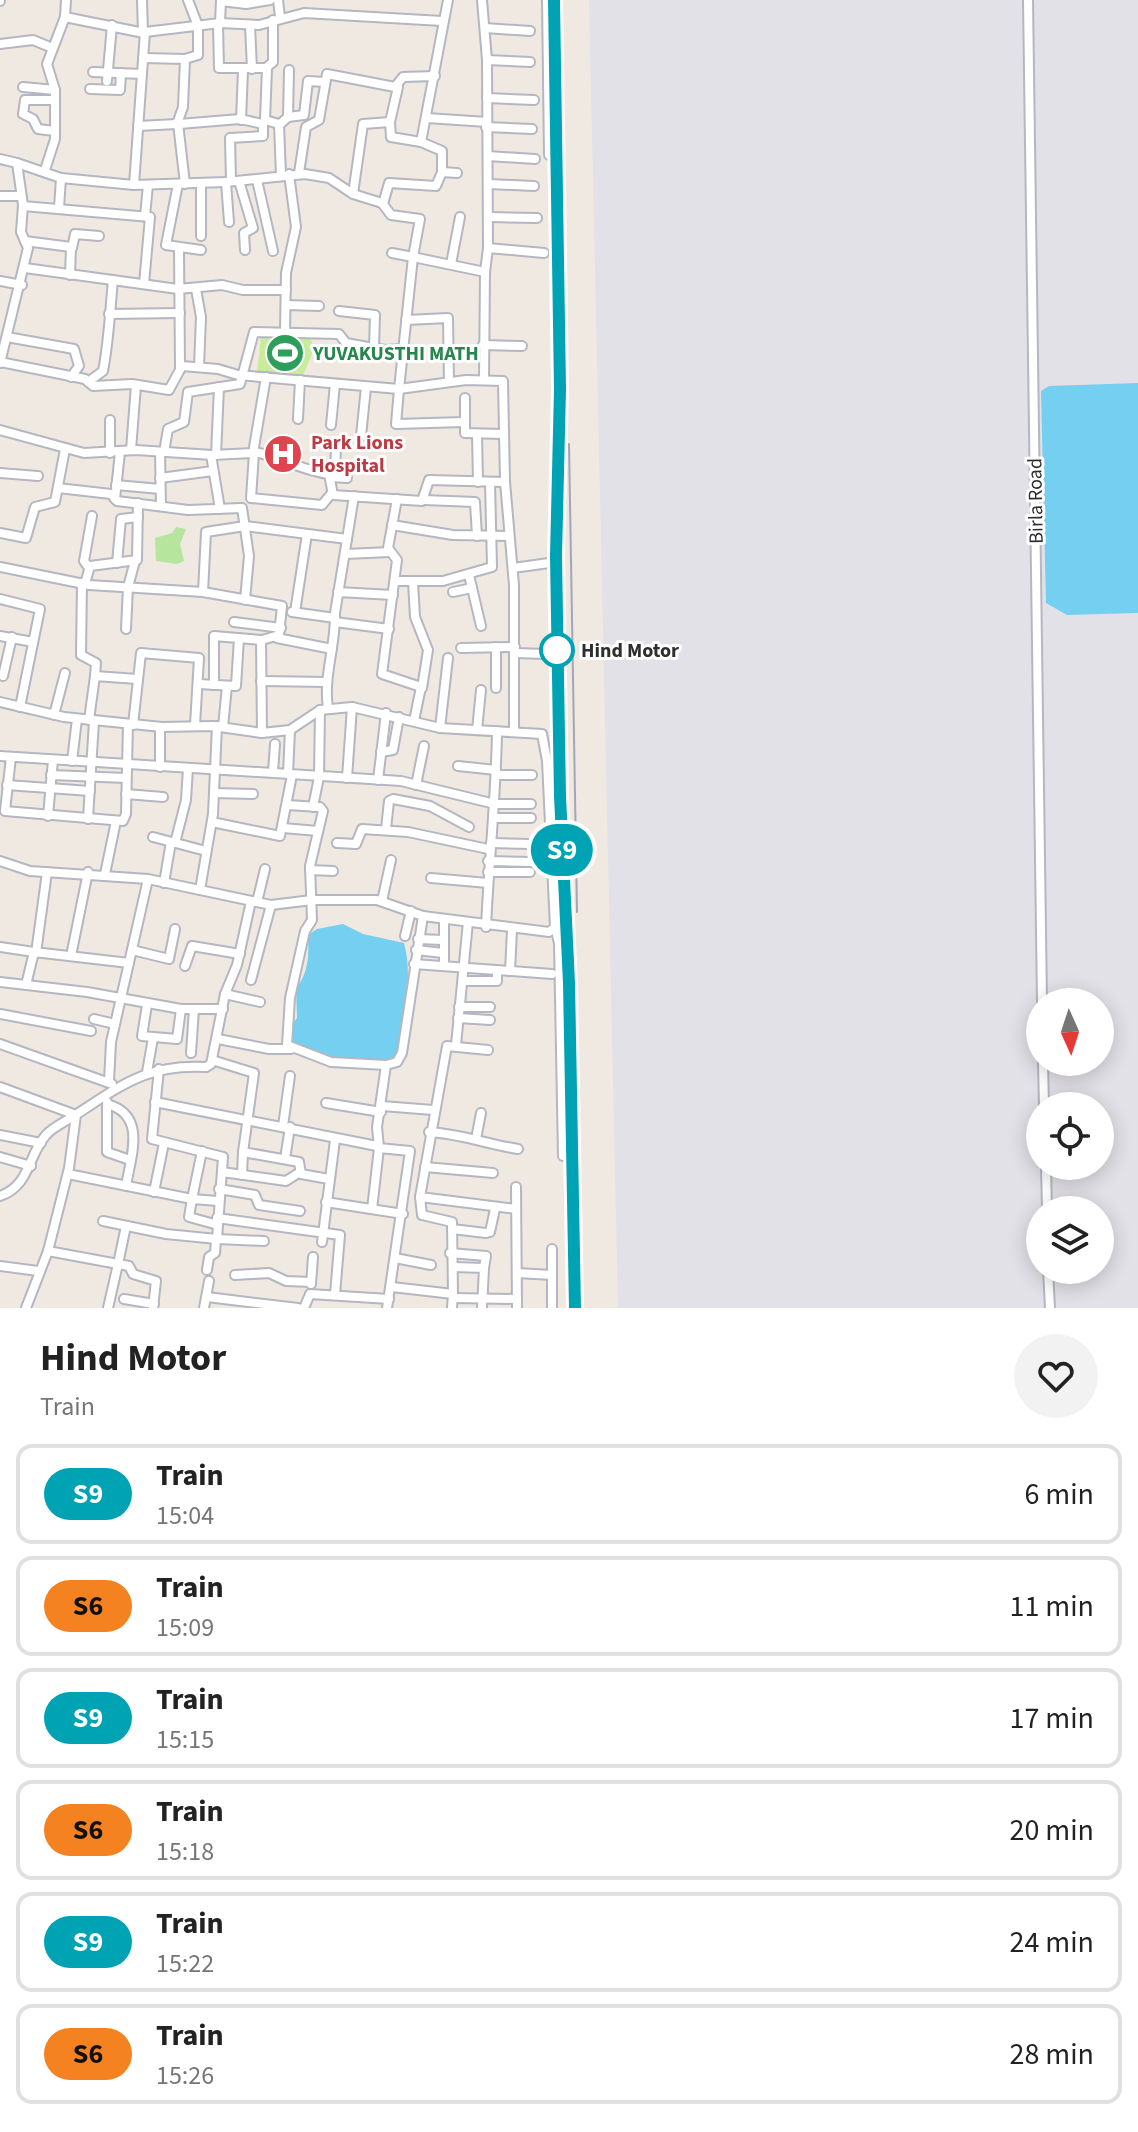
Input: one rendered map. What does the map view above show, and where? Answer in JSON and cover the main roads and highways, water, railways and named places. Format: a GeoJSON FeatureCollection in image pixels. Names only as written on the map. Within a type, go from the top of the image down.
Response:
{"type":"FeatureCollection","features":[{"type":"Feature","properties":{"kind":"water"},"geometry":{"type":"Polygon","coordinates":[[[1138,383],[1138,613],[1067,615],[1046,603],[1041,391],[1049,386],[1138,383]]]}},
{"type":"Feature","properties":{"kind":"water"},"geometry":{"type":"Polygon","coordinates":[[[343,924],[363,934],[404,943],[408,984],[401,1054],[388,1064],[332,1059],[290,1046],[287,1030],[297,1018],[296,988],[306,970],[308,935],[317,929],[343,924]]]}},
{"type":"Feature","properties":{"kind":"railway"},"geometry":{"type":"LineString","coordinates":[[554,0],[560,389],[556,556],[560,796],[571,1030],[575,1308]]}},
{"type":"Feature","properties":{"kind":"railway"},"geometry":{"type":"LineString","coordinates":[[569,444],[577,912]]}},
{"type":"Feature","properties":{"kind":"train","name":"S9"},"geometry":{"type":"LineString","coordinates":[[554,0],[560,389],[556,556],[575,1308]]}},
{"type":"Feature","properties":{"kind":"place","name":"YUVAKUSTHI MATH"},"geometry":{"type":"Point","coordinates":[285,353]}},
{"type":"Feature","properties":{"kind":"place","name":"Park Lions Hospital"},"geometry":{"type":"Point","coordinates":[283,454]}},
{"type":"Feature","properties":{"kind":"place","name":"Hind Motor"},"geometry":{"type":"Point","coordinates":[557,650]}}]}
